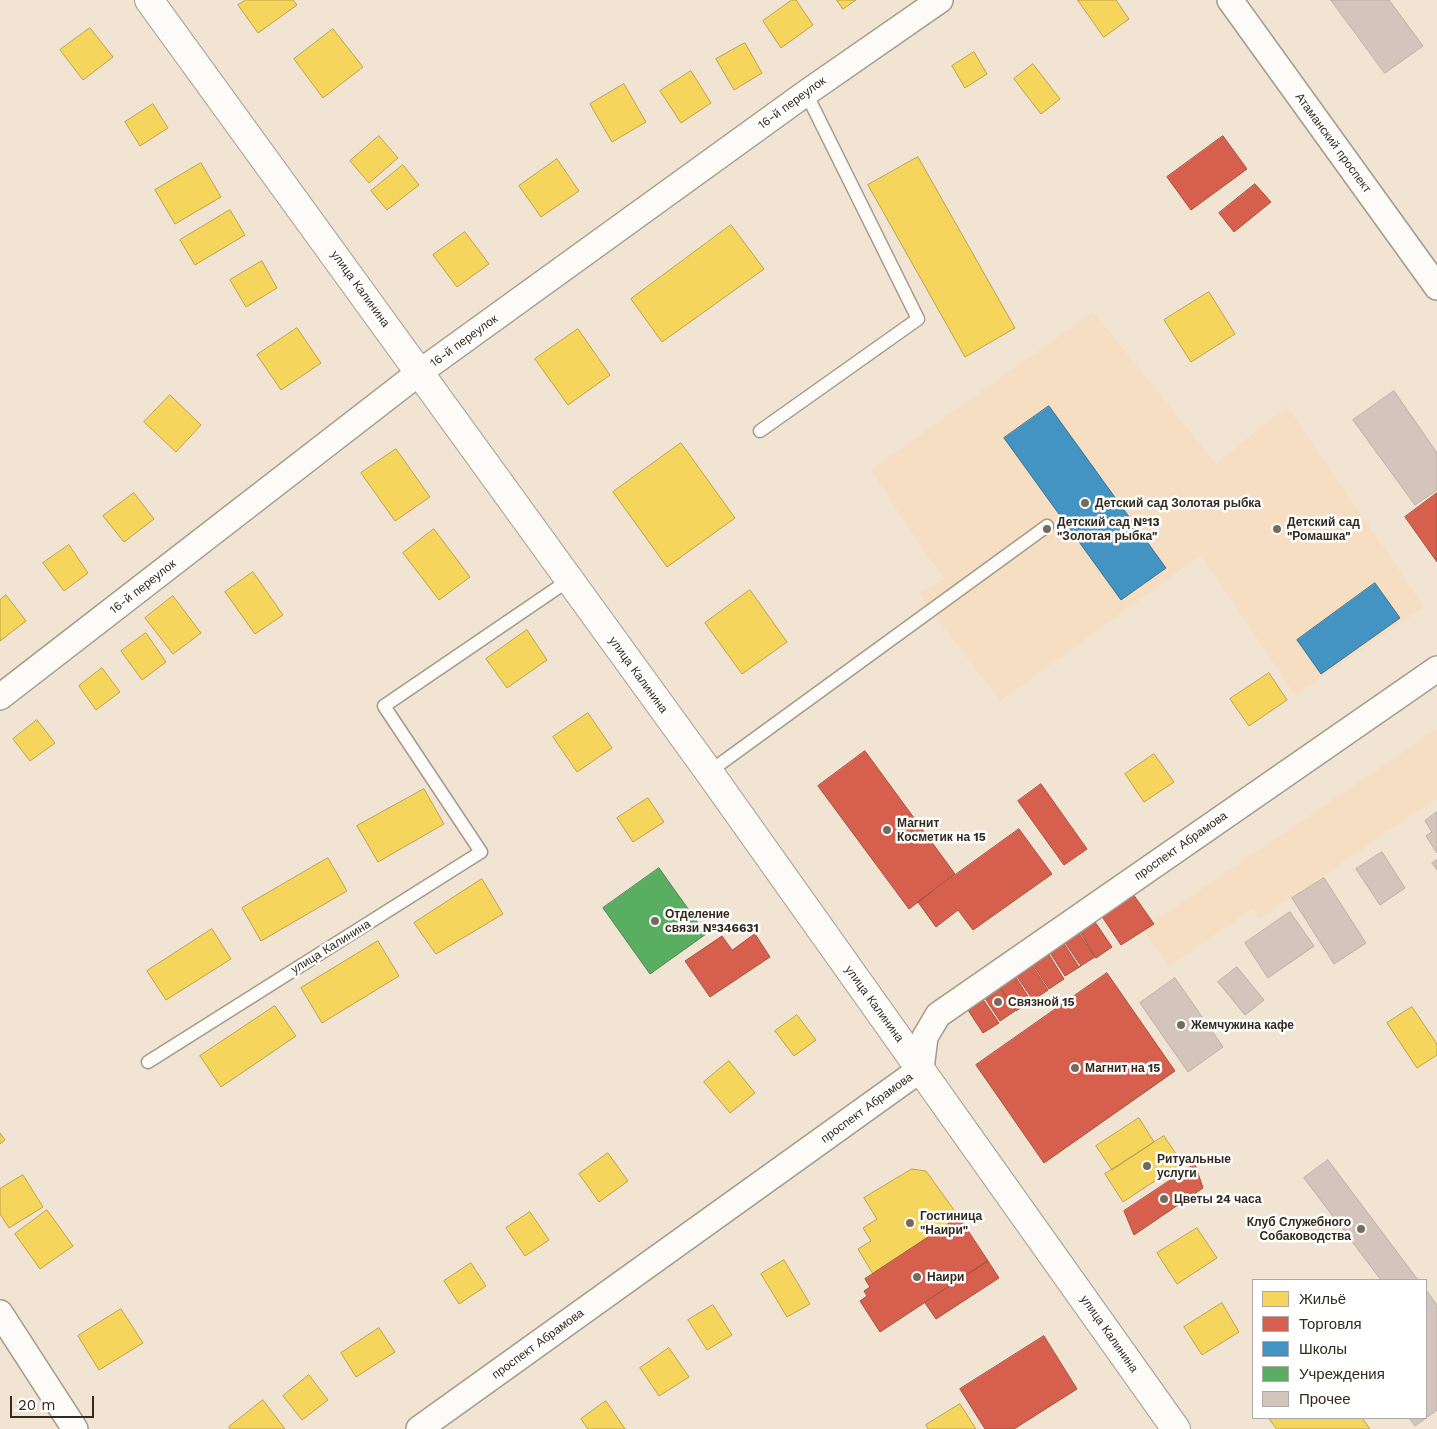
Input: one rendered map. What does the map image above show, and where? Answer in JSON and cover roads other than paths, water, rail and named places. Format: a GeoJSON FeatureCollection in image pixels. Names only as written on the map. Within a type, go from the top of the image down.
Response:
{"type":"FeatureCollection","features":[{"type":"Feature","properties":{"kind":"main road","name":"улица Калинина"},"geometry":{"type":"LineString","coordinates":[[149,0],[709,772],[1176,1429]]}},
{"type":"Feature","properties":{"kind":"street","name":"16-й переулок"},"geometry":{"type":"LineString","coordinates":[[0,697],[420,372],[806,93],[940,0]]}},
{"type":"Feature","properties":{"kind":"street","name":"Атаманский проспект"},"geometry":{"type":"LineString","coordinates":[[1230,0],[1437,286]]}},
{"type":"Feature","properties":{"kind":"street","name":"проспект Абрамова"},"geometry":{"type":"LineString","coordinates":[[420,1429],[921,1069],[925,1037],[938,1015],[1437,669]]}},
{"type":"Feature","properties":{"kind":"street"},"geometry":{"type":"LineString","coordinates":[[0,1313],[76,1429]]}},
{"type":"Feature","properties":{"kind":"lane"},"geometry":{"type":"LineString","coordinates":[[760,431],[918,319],[806,93]]}},
{"type":"Feature","properties":{"kind":"lane"},"geometry":{"type":"LineString","coordinates":[[709,772],[1047,526]]}},
{"type":"Feature","properties":{"kind":"lane","name":"улица Калинина"},"geometry":{"type":"LineString","coordinates":[[148,1062],[481,852],[384,706],[569,580]]}},
{"type":"Feature","properties":{"kind":"place","name":"Детский сад Золотая рыбка"},"geometry":{"type":"Point","coordinates":[1085,503]}},
{"type":"Feature","properties":{"kind":"place","name":"Детский сад №13 \"Золотая рыбка\""},"geometry":{"type":"Point","coordinates":[1047,529]}},
{"type":"Feature","properties":{"kind":"place","name":"Детский сад \"Ромашка\""},"geometry":{"type":"Point","coordinates":[1277,529]}},
{"type":"Feature","properties":{"kind":"place","name":"Магнит Косметик на 15"},"geometry":{"type":"Point","coordinates":[887,830]}},
{"type":"Feature","properties":{"kind":"place","name":"Отделение связи №346631"},"geometry":{"type":"Point","coordinates":[655,921]}},
{"type":"Feature","properties":{"kind":"place","name":"Связной 15"},"geometry":{"type":"Point","coordinates":[998,1002]}},
{"type":"Feature","properties":{"kind":"place","name":"Жемчужина кафе"},"geometry":{"type":"Point","coordinates":[1181,1025]}},
{"type":"Feature","properties":{"kind":"place","name":"Магнит на 15"},"geometry":{"type":"Point","coordinates":[1075,1068]}},
{"type":"Feature","properties":{"kind":"place","name":"Ритуальные услуги"},"geometry":{"type":"Point","coordinates":[1147,1166]}},
{"type":"Feature","properties":{"kind":"place","name":"Цветы 24 часа"},"geometry":{"type":"Point","coordinates":[1164,1199]}},
{"type":"Feature","properties":{"kind":"place","name":"Гостиница \"Наири\""},"geometry":{"type":"Point","coordinates":[910,1223]}},
{"type":"Feature","properties":{"kind":"place","name":"Клуб Служебного Собаководства"},"geometry":{"type":"Point","coordinates":[1361,1229]}},
{"type":"Feature","properties":{"kind":"place","name":"Наири"},"geometry":{"type":"Point","coordinates":[917,1277]}}]}
